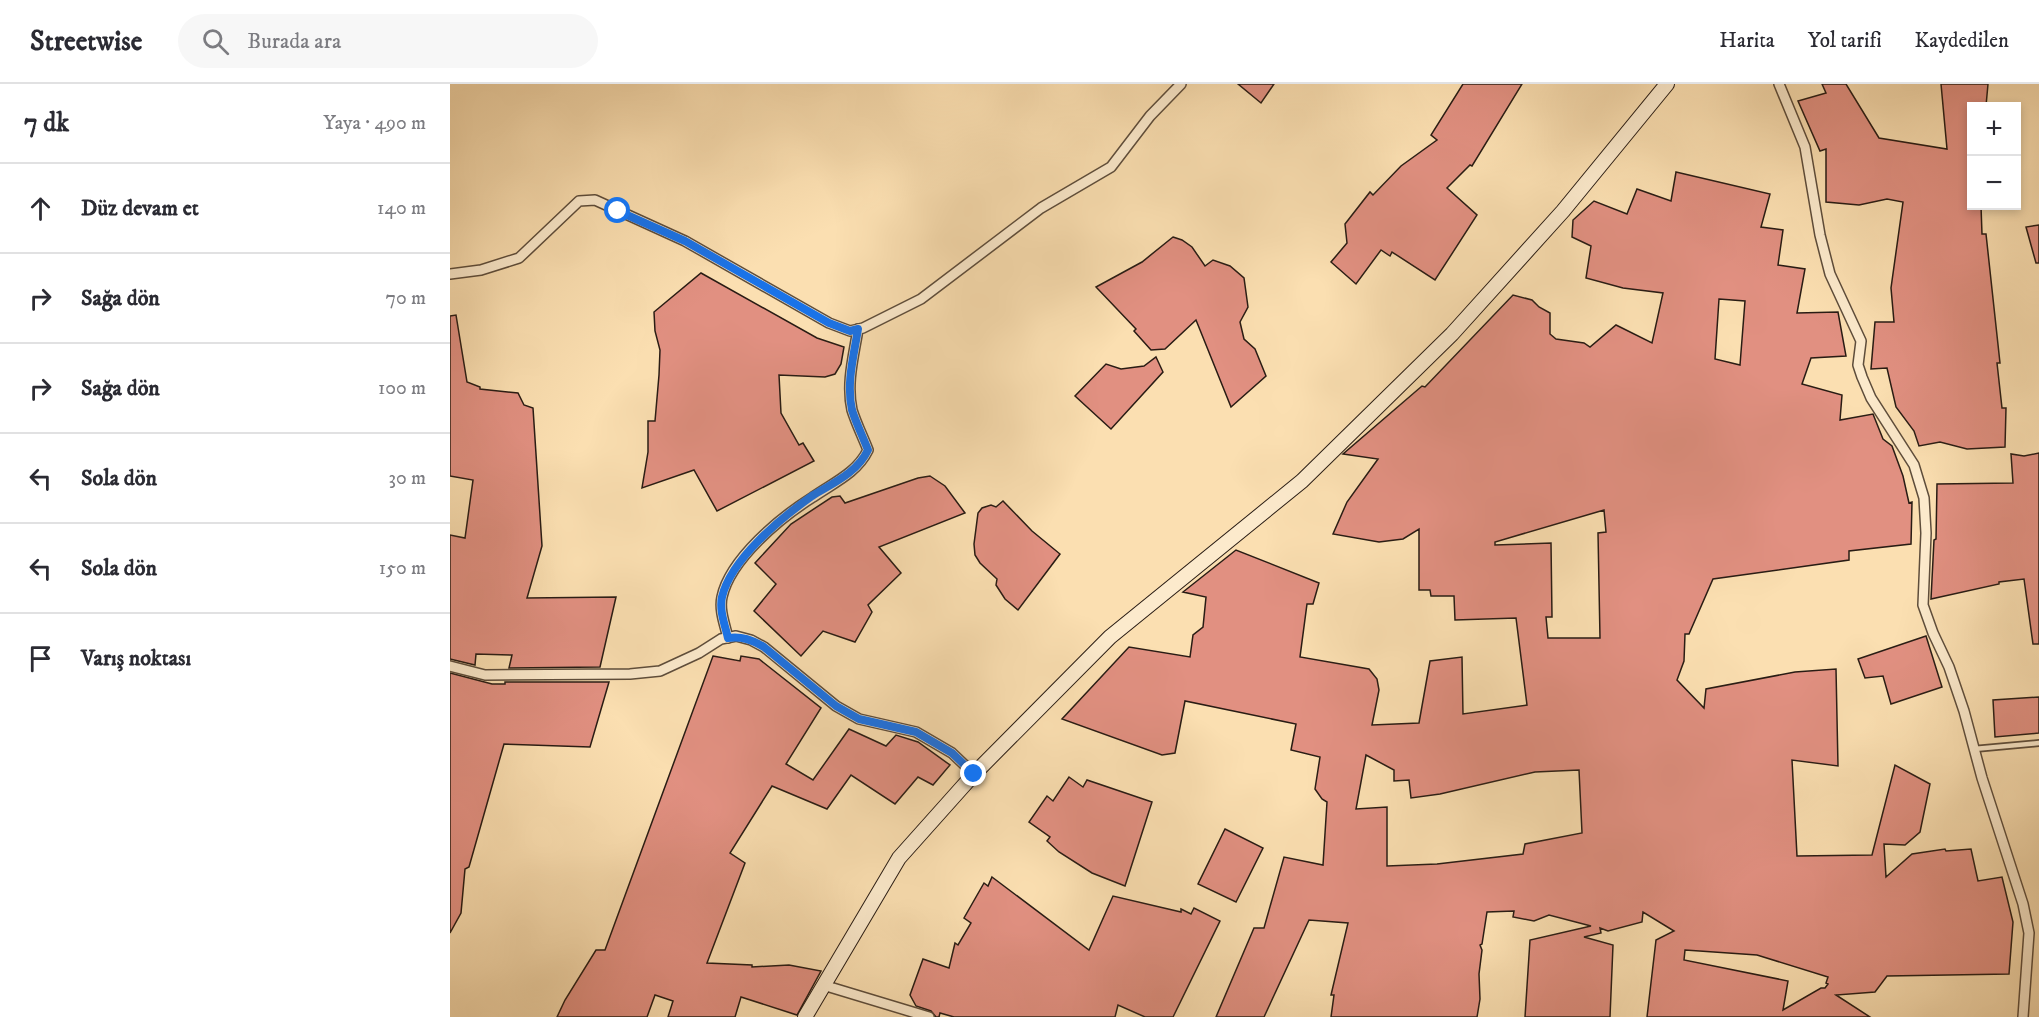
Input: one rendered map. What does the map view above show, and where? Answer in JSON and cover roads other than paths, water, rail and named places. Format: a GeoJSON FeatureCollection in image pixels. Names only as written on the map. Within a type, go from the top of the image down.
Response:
{"type":"FeatureCollection","features":[{"type":"Feature","properties":{"kind":"street"},"geometry":{"type":"LineString","coordinates":[[450,274],[481,270],[519,258],[579,201],[595,200],[685,241],[829,323],[850,331],[858,329],[921,299],[1041,208],[1111,167],[1150,116],[1181,84]]}},
{"type":"Feature","properties":{"kind":"street"},"geometry":{"type":"LineString","coordinates":[[805,1017],[899,858],[974,774],[1110,637],[1302,481],[1444,342],[1563,211],[1667,84]]}},
{"type":"Feature","properties":{"kind":"street"},"geometry":{"type":"LineString","coordinates":[[1779,84],[1805,147],[1820,235],[1830,274],[1861,341],[1858,365],[1862,377],[1871,398],[1914,465],[1924,498],[1926,533],[1923,604],[1964,711],[2023,904],[2029,933],[2023,1017]]}},
{"type":"Feature","properties":{"kind":"street"},"geometry":{"type":"LineString","coordinates":[[728,638],[721,599],[729,577],[767,530],[812,497],[846,476],[863,461],[868,450],[852,410],[850,393],[850,372],[858,329]]}},
{"type":"Feature","properties":{"kind":"street"},"geometry":{"type":"LineString","coordinates":[[450,666],[485,675],[630,674],[660,671],[699,653],[721,639],[736,636],[751,639],[836,706],[859,719],[916,732],[952,753],[974,774]]}},
{"type":"Feature","properties":{"kind":"street"},"geometry":{"type":"LineString","coordinates":[[823,985],[929,1017]]}},
{"type":"Feature","properties":{"kind":"lane"},"geometry":{"type":"LineString","coordinates":[[1974,749],[2039,743]]}}]}
